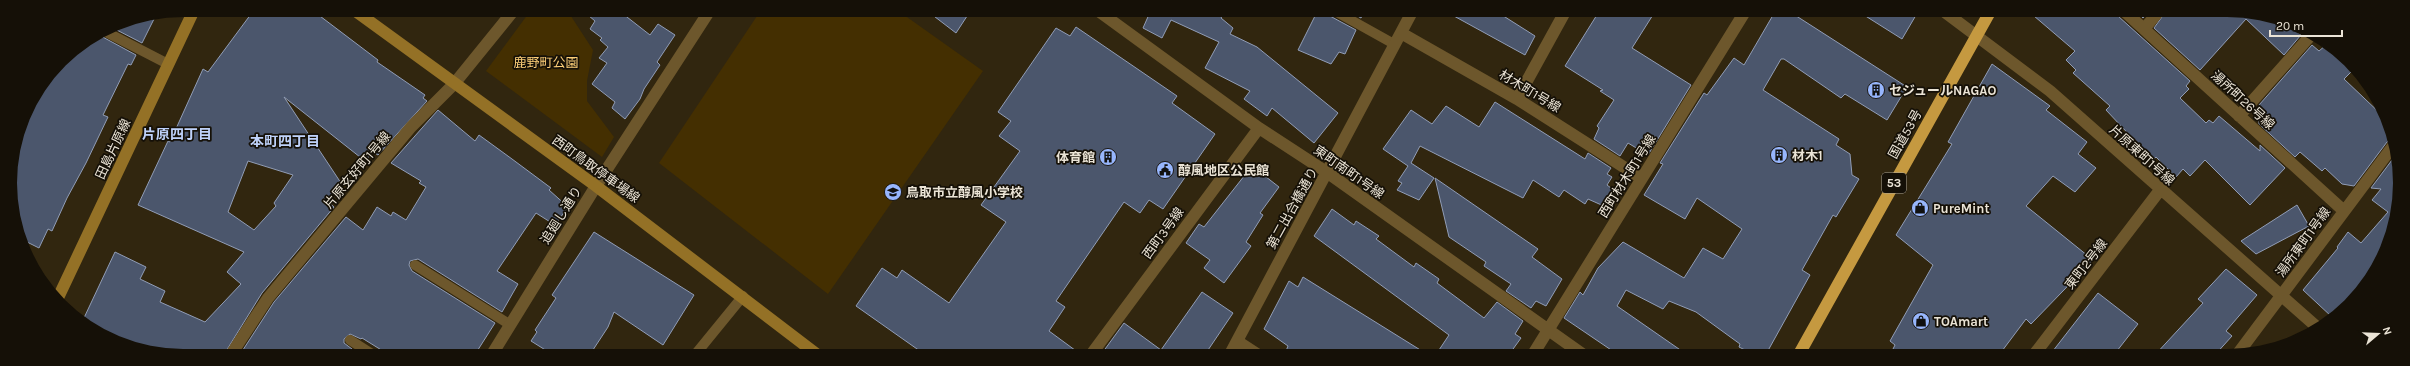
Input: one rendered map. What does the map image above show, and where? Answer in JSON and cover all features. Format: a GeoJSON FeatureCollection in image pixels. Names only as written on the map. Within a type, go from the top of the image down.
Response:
{"type":"FeatureCollection","features":[{"type":"Feature","properties":{"kind":"highway","name":"国道53号"},"geometry":{"type":"LineString","coordinates":[[1802,349],[1987,17]]}},
{"type":"Feature","properties":{"kind":"main road","name":"田島片原線"},"geometry":{"type":"LineString","coordinates":[[60,294],[191,17]]}},
{"type":"Feature","properties":{"kind":"main road","name":"西町鳥取停車場線"},"geometry":{"type":"LineString","coordinates":[[363,17],[596,186],[743,296],[810,349]]}},
{"type":"Feature","properties":{"kind":"street","name":"片原玄好町1号線"},"geometry":{"type":"LineString","coordinates":[[235,349],[268,298],[411,127],[454,84],[508,17]]}},
{"type":"Feature","properties":{"kind":"street","name":"追廻し通り"},"geometry":{"type":"LineString","coordinates":[[495,349],[509,324],[596,186],[705,17]]}},
{"type":"Feature","properties":{"kind":"street","name":"東町南町1号線"},"geometry":{"type":"LineString","coordinates":[[1106,17],[1259,128],[1328,173],[1576,349]]}},
{"type":"Feature","properties":{"kind":"street","name":"第二出合橋通り"},"geometry":{"type":"LineString","coordinates":[[1233,349],[1328,173],[1409,17]]}},
{"type":"Feature","properties":{"kind":"street"},"geometry":{"type":"LineString","coordinates":[[1517,99],[1562,17]]}},
{"type":"Feature","properties":{"kind":"street","name":"西町材木町1号線"},"geometry":{"type":"LineString","coordinates":[[1536,349],[1742,17]]}},
{"type":"Feature","properties":{"kind":"street","name":"片原東町1号線"},"geometry":{"type":"LineString","coordinates":[[1950,17],[1976,38],[2050,91],[2160,190],[2314,324]]}},
{"type":"Feature","properties":{"kind":"street","name":"湯所町26号線"},"geometry":{"type":"LineString","coordinates":[[2131,17],[2344,211]]}},
{"type":"Feature","properties":{"kind":"street"},"geometry":{"type":"LineString","coordinates":[[2144,29],[2154,17]]}},
{"type":"Feature","properties":{"kind":"street","name":"材木町1号線"},"geometry":{"type":"LineString","coordinates":[[1401,33],[1517,99],[1641,178]]}},
{"type":"Feature","properties":{"kind":"street"},"geometry":{"type":"LineString","coordinates":[[2239,116],[2308,38]]}},
{"type":"Feature","properties":{"kind":"street","name":"西町3号線"},"geometry":{"type":"LineString","coordinates":[[1095,349],[1259,128]]}},
{"type":"Feature","properties":{"kind":"street","name":"湯所東町1号線"},"geometry":{"type":"LineString","coordinates":[[2242,349],[2390,150]]}},
{"type":"Feature","properties":{"kind":"street","name":"東町2号線"},"geometry":{"type":"LineString","coordinates":[[2039,349],[2160,190]]}},
{"type":"Feature","properties":{"kind":"street"},"geometry":{"type":"LineString","coordinates":[[1237,341],[1249,349]]}},
{"type":"Feature","properties":{"kind":"lane"},"geometry":{"type":"LineString","coordinates":[[1346,17],[1394,44]]}},
{"type":"Feature","properties":{"kind":"lane"},"geometry":{"type":"LineString","coordinates":[[110,34],[168,64]]}},
{"type":"Feature","properties":{"kind":"lane"},"geometry":{"type":"LineString","coordinates":[[415,265],[509,324]]}},
{"type":"Feature","properties":{"kind":"lane"},"geometry":{"type":"LineString","coordinates":[[700,349],[743,296]]}},
{"type":"Feature","properties":{"kind":"lane"},"geometry":{"type":"LineString","coordinates":[[350,340],[364,349]]}},
{"type":"Feature","properties":{"kind":"green space","name":"鹿野町公園"},"geometry":{"type":"Polygon","coordinates":[[[526,17],[572,17],[593,50],[587,81],[587,101],[614,137],[602,157],[486,71],[526,17]]]}},
{"type":"Feature","properties":{"kind":"green space"},"geometry":{"type":"Polygon","coordinates":[[[756,17],[907,17],[983,71],[828,294],[659,163],[756,17]]]}},
{"type":"Feature","properties":{"kind":"building"},"geometry":{"type":"Polygon","coordinates":[[[249,17],[321,17],[378,60],[377,62],[425,95],[423,98],[427,101],[378,155],[373,152],[365,161],[284,97],[341,183],[333,190],[335,192],[327,201],[334,207],[262,293],[227,349],[161,348],[119,336],[100,327],[85,317],[115,252],[146,267],[140,279],[165,291],[160,302],[205,322],[241,284],[227,272],[244,252],[138,205],[168,141],[170,142],[203,69],[208,72],[249,17]],[[248,161],[228,212],[254,230],[276,206],[274,203],[293,175],[248,161]]]}},
{"type":"Feature","properties":{"kind":"building"},"geometry":{"type":"Polygon","coordinates":[[[590,17],[627,17],[650,35],[658,24],[675,35],[657,62],[660,65],[644,89],[640,99],[625,119],[612,108],[615,102],[592,84],[607,63],[599,58],[608,47],[600,40],[602,38],[590,29],[595,21],[590,17]]]}},
{"type":"Feature","properties":{"kind":"building"},"geometry":{"type":"Polygon","coordinates":[[[935,17],[966,17],[956,33],[935,17]]]}},
{"type":"Feature","properties":{"kind":"building"},"geometry":{"type":"Polygon","coordinates":[[[1148,17],[1222,17],[1233,28],[1230,34],[1257,47],[1338,113],[1314,143],[1272,108],[1267,116],[1244,99],[1250,91],[1205,68],[1219,42],[1171,20],[1162,38],[1143,28],[1148,17]]]}},
{"type":"Feature","properties":{"kind":"building"},"geometry":{"type":"Polygon","coordinates":[[[1314,17],[1332,17],[1356,30],[1345,54],[1339,52],[1331,64],[1298,50],[1314,17]]]}},
{"type":"Feature","properties":{"kind":"building"},"geometry":{"type":"Polygon","coordinates":[[[1456,17],[1505,17],[1535,36],[1525,55],[1456,17]]]}},
{"type":"Feature","properties":{"kind":"building"},"geometry":{"type":"Polygon","coordinates":[[[1596,17],[1652,17],[1632,48],[1691,85],[1648,155],[1628,143],[1620,156],[1594,139],[1599,128],[1597,126],[1614,100],[1600,91],[1603,90],[1565,66],[1596,17]]]}},
{"type":"Feature","properties":{"kind":"building"},"geometry":{"type":"Polygon","coordinates":[[[1772,17],[1798,17],[1907,87],[1887,120],[1845,94],[1841,98],[1784,59],[1781,59],[1763,90],[1839,139],[1836,145],[1850,154],[1852,175],[1859,179],[1836,217],[1833,215],[1802,270],[1810,275],[1769,349],[1743,349],[1739,347],[1740,344],[1696,312],[1669,301],[1663,309],[1626,290],[1617,306],[1679,349],[1610,349],[1564,318],[1580,292],[1583,295],[1598,268],[1623,242],[1684,278],[1703,248],[1723,259],[1742,229],[1697,198],[1685,219],[1644,195],[1663,164],[1660,163],[1704,93],[1707,95],[1734,58],[1744,65],[1772,17]]]}},
{"type":"Feature","properties":{"kind":"building"},"geometry":{"type":"Polygon","coordinates":[[[1867,17],[1915,17],[1902,39],[1867,17]]]}},
{"type":"Feature","properties":{"kind":"building"},"geometry":{"type":"Polygon","coordinates":[[[2035,17],[2119,17],[2190,81],[2186,86],[2189,89],[2180,98],[2206,123],[2209,120],[2213,123],[2219,116],[2260,151],[2260,145],[2285,168],[2250,205],[2205,160],[2190,176],[2183,169],[2176,177],[2156,157],[2153,160],[2106,110],[2110,106],[2073,73],[2076,70],[2066,60],[2075,51],[2035,17]]]}},
{"type":"Feature","properties":{"kind":"building"},"geometry":{"type":"Polygon","coordinates":[[[2162,17],[2238,17],[2270,23],[2301,35],[2284,55],[2246,19],[2200,70],[2154,28],[2162,17]]]}},
{"type":"Feature","properties":{"kind":"building"},"geometry":{"type":"Polygon","coordinates":[[[154,19],[142,43],[118,31],[154,19]]]}},
{"type":"Feature","properties":{"kind":"building"},"geometry":{"type":"Polygon","coordinates":[[[1076,27],[1177,96],[1172,103],[1215,134],[1163,209],[1149,200],[1140,213],[1124,202],[1056,301],[1065,307],[1049,331],[1073,349],[917,349],[856,306],[882,268],[897,278],[902,270],[949,303],[1006,222],[981,205],[1020,151],[999,136],[1011,121],[998,112],[1056,28],[1070,36],[1076,27]]]}},
{"type":"Feature","properties":{"kind":"building"},"geometry":{"type":"Polygon","coordinates":[[[103,37],[136,55],[131,65],[128,64],[103,115],[108,117],[52,231],[48,229],[39,248],[28,243],[18,205],[18,161],[26,130],[39,100],[51,82],[82,51],[103,37]]]}},
{"type":"Feature","properties":{"kind":"building"},"geometry":{"type":"Polygon","coordinates":[[[2312,45],[2319,51],[2323,48],[2350,72],[2344,79],[2375,109],[2387,142],[2354,186],[2342,184],[2325,168],[2322,171],[2300,152],[2295,157],[2259,124],[2259,105],[2312,45]]]}},
{"type":"Feature","properties":{"kind":"building"},"geometry":{"type":"Polygon","coordinates":[[[1992,64],[2050,106],[2046,110],[2087,142],[2078,154],[2096,168],[2075,192],[2053,176],[2026,206],[2093,260],[2031,324],[2026,319],[2004,349],[1893,349],[1895,345],[1890,341],[1933,265],[1896,235],[1952,144],[1948,142],[1992,64]]]}},
{"type":"Feature","properties":{"kind":"building"},"geometry":{"type":"Polygon","coordinates":[[[1495,102],[1585,159],[1588,153],[1611,168],[1607,174],[1612,177],[1607,185],[1615,191],[1606,207],[1588,199],[1585,204],[1564,190],[1559,197],[1533,180],[1523,198],[1420,146],[1411,163],[1434,178],[1419,200],[1397,190],[1402,183],[1398,181],[1408,166],[1383,149],[1411,110],[1432,124],[1446,106],[1479,127],[1495,102]]]}},
{"type":"Feature","properties":{"kind":"building"},"geometry":{"type":"Polygon","coordinates":[[[438,110],[475,141],[479,135],[551,188],[549,190],[568,207],[555,225],[536,213],[497,271],[518,284],[502,312],[418,259],[410,261],[409,265],[412,271],[495,323],[478,349],[380,349],[362,338],[361,339],[350,334],[344,339],[344,343],[352,349],[244,349],[274,302],[346,217],[363,230],[377,207],[391,216],[393,212],[406,220],[426,187],[419,183],[421,181],[391,163],[438,110]]]}},
{"type":"Feature","properties":{"kind":"building"},"geometry":{"type":"Polygon","coordinates":[[[2392,160],[2392,205],[2380,247],[2371,266],[2359,284],[2329,314],[2303,290],[2338,248],[2337,247],[2348,232],[2361,243],[2388,212],[2372,200],[2381,189],[2371,188],[2392,160]]]}},
{"type":"Feature","properties":{"kind":"building"},"geometry":{"type":"Polygon","coordinates":[[[1252,166],[1279,187],[1260,213],[1263,215],[1246,242],[1251,246],[1224,283],[1204,268],[1210,260],[1186,243],[1199,224],[1204,227],[1252,166]]]}},
{"type":"Feature","properties":{"kind":"building"},"geometry":{"type":"Polygon","coordinates":[[[1435,178],[1538,249],[1532,257],[1562,279],[1546,306],[1536,301],[1531,308],[1506,291],[1511,284],[1484,266],[1486,262],[1449,237],[1435,178]]]}},
{"type":"Feature","properties":{"kind":"building"},"geometry":{"type":"Polygon","coordinates":[[[2297,205],[2309,226],[2256,254],[2241,241],[2297,205]]]}},
{"type":"Feature","properties":{"kind":"building"},"geometry":{"type":"Polygon","coordinates":[[[1332,209],[1354,225],[1356,221],[1379,236],[1376,239],[1414,267],[1416,263],[1439,279],[1437,283],[1484,318],[1497,302],[1523,321],[1515,334],[1521,338],[1513,349],[1440,349],[1449,335],[1314,236],[1332,209]]]}},
{"type":"Feature","properties":{"kind":"building"},"geometry":{"type":"Polygon","coordinates":[[[594,232],[694,295],[663,345],[614,312],[608,327],[594,349],[544,349],[531,341],[537,332],[535,330],[556,298],[552,295],[594,232]]]}},
{"type":"Feature","properties":{"kind":"building"},"geometry":{"type":"Polygon","coordinates":[[[2226,269],[2257,295],[2226,331],[2232,336],[2220,349],[2160,349],[2203,303],[2198,299],[2226,269]]]}},
{"type":"Feature","properties":{"kind":"building"},"geometry":{"type":"Polygon","coordinates":[[[1303,277],[1419,349],[1287,349],[1288,346],[1264,329],[1289,281],[1298,287],[1303,277]]]}},
{"type":"Feature","properties":{"kind":"building"},"geometry":{"type":"Polygon","coordinates":[[[1202,292],[1233,313],[1209,349],[1162,349],[1202,292]]]}},
{"type":"Feature","properties":{"kind":"building"},"geometry":{"type":"Polygon","coordinates":[[[2098,293],[2138,324],[2118,349],[2054,349],[2098,293]]]}},
{"type":"Feature","properties":{"kind":"building"},"geometry":{"type":"Polygon","coordinates":[[[1124,323],[1160,349],[1105,349],[1124,323]]]}},
{"type":"Feature","properties":{"kind":"place","name":"セジュールNAGAO"},"geometry":{"type":"Point","coordinates":[1876,90]}},
{"type":"Feature","properties":{"kind":"place","name":"材木1"},"geometry":{"type":"Point","coordinates":[1779,155]}},
{"type":"Feature","properties":{"kind":"place","name":"体育館"},"geometry":{"type":"Point","coordinates":[1108,157]}},
{"type":"Feature","properties":{"kind":"place","name":"醇風地区公民館"},"geometry":{"type":"Point","coordinates":[1165,170]}},
{"type":"Feature","properties":{"kind":"place","name":"鳥取市立醇風小学校"},"geometry":{"type":"Point","coordinates":[893,192]}},
{"type":"Feature","properties":{"kind":"place","name":"PureMint"},"geometry":{"type":"Point","coordinates":[1920,208]}},
{"type":"Feature","properties":{"kind":"place","name":"TOAmart"},"geometry":{"type":"Point","coordinates":[1921,321]}},
{"type":"Feature","properties":{"kind":"district","name":"片原四丁目"},"geometry":{"type":"Point","coordinates":[177,134]}},
{"type":"Feature","properties":{"kind":"district","name":"本町四丁目"},"geometry":{"type":"Point","coordinates":[285,141]}}]}
